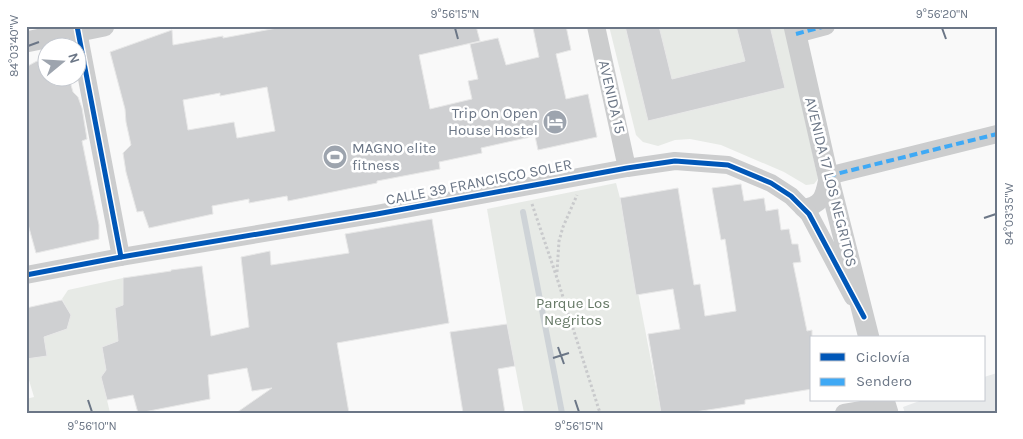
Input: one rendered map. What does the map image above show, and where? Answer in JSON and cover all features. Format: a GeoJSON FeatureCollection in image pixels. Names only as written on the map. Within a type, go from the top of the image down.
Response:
{"type":"FeatureCollection","features":[{"type":"Feature","properties":{"kind":"street"},"geometry":{"type":"LineString","coordinates":[[26,42],[78,29],[104,26]]}},
{"type":"Feature","properties":{"kind":"street","name":"AVENIDA 15"},"geometry":{"type":"LineString","coordinates":[[596,26],[628,168]]}},
{"type":"Feature","properties":{"kind":"street"},"geometry":{"type":"LineString","coordinates":[[795,30],[826,26]]}},
{"type":"Feature","properties":{"kind":"street"},"geometry":{"type":"LineString","coordinates":[[78,29],[122,257]]}},
{"type":"Feature","properties":{"kind":"street","name":"AVENIDA 17 LOS NEGRITOS"},"geometry":{"type":"LineString","coordinates":[[795,30],[828,176],[869,336]]}},
{"type":"Feature","properties":{"kind":"street"},"geometry":{"type":"LineString","coordinates":[[803,208],[818,203],[824,195],[828,176],[997,134]]}},
{"type":"Feature","properties":{"kind":"street","name":"CALLE 39 FRANCISCO SOLER"},"geometry":{"type":"LineString","coordinates":[[26,276],[122,257],[377,214],[675,160],[728,165],[771,183],[791,196],[809,214],[864,317]]}},
{"type":"Feature","properties":{"kind":"street"},"geometry":{"type":"LineString","coordinates":[[844,413],[886,406]]}},
{"type":"Feature","properties":{"kind":"path"},"geometry":{"type":"LineString","coordinates":[[556,275],[559,242],[563,226],[584,176]]}},
{"type":"Feature","properties":{"kind":"path"},"geometry":{"type":"LineString","coordinates":[[526,186],[600,413]]}},
{"type":"Feature","properties":{"kind":"shaded area"},"geometry":{"type":"Polygon","coordinates":[[[997,373],[997,413],[905,413],[903,407],[917,402],[986,402],[986,376],[997,373]]]}},
{"type":"Feature","properties":{"kind":"green space"},"geometry":{"type":"Polygon","coordinates":[[[609,26],[785,26],[818,179],[814,184],[806,185],[784,172],[721,145],[690,139],[675,140],[658,146],[643,142],[636,135],[609,26]]]}},
{"type":"Feature","properties":{"kind":"green space","name":"Parque Los Negritos"},"geometry":{"type":"Polygon","coordinates":[[[616,183],[661,413],[524,413],[487,209],[616,183]]]}},
{"type":"Feature","properties":{"kind":"green space"},"geometry":{"type":"Polygon","coordinates":[[[123,278],[123,305],[118,341],[102,347],[106,370],[101,377],[110,413],[26,413],[26,399],[34,397],[26,370],[26,359],[47,356],[44,337],[67,329],[71,315],[62,299],[68,290],[123,278]]]}},
{"type":"Feature","properties":{"kind":"building"},"geometry":{"type":"Polygon","coordinates":[[[277,26],[476,26],[480,41],[419,55],[430,109],[472,99],[468,81],[478,79],[470,44],[498,38],[506,65],[539,57],[533,28],[541,26],[566,26],[571,50],[556,54],[566,99],[588,94],[597,137],[538,150],[535,136],[481,148],[482,153],[439,162],[440,169],[288,201],[287,196],[249,203],[249,199],[212,206],[213,214],[149,228],[143,211],[137,212],[126,172],[123,153],[131,145],[125,109],[110,52],[172,30],[173,45],[277,28],[277,26]],[[267,87],[220,96],[220,93],[183,100],[188,130],[234,122],[237,138],[275,131],[267,87]]]}},
{"type":"Feature","properties":{"kind":"building"},"geometry":{"type":"Polygon","coordinates":[[[625,26],[659,26],[672,79],[745,61],[736,26],[770,26],[785,88],[648,121],[625,26]]]}},
{"type":"Feature","properties":{"kind":"building"},"geometry":{"type":"Polygon","coordinates":[[[38,62],[38,88],[72,88],[78,97],[82,108],[87,139],[82,141],[99,225],[99,239],[36,253],[26,217],[26,67],[38,62]]]}},
{"type":"Feature","properties":{"kind":"building"},"geometry":{"type":"Polygon","coordinates":[[[741,184],[744,201],[764,198],[766,211],[778,209],[781,230],[789,229],[792,244],[798,244],[801,262],[793,263],[807,331],[812,330],[812,336],[810,336],[810,389],[745,400],[745,404],[721,408],[688,413],[661,413],[648,334],[680,329],[673,289],[636,295],[620,198],[678,188],[694,285],[700,284],[705,316],[736,311],[725,239],[721,240],[712,188],[741,184]]]}},
{"type":"Feature","properties":{"kind":"building"},"geometry":{"type":"Polygon","coordinates":[[[432,219],[449,323],[337,343],[349,413],[236,413],[272,388],[252,391],[247,368],[208,375],[210,399],[139,413],[133,395],[107,400],[101,377],[106,370],[102,347],[118,341],[115,308],[123,305],[123,278],[202,266],[211,336],[249,327],[241,257],[270,251],[271,265],[349,253],[345,234],[432,219]]]}},
{"type":"Feature","properties":{"kind":"building"},"geometry":{"type":"Polygon","coordinates":[[[62,300],[71,315],[67,329],[44,337],[47,356],[26,359],[26,308],[62,300]]]}},
{"type":"Feature","properties":{"kind":"building"},"geometry":{"type":"Polygon","coordinates":[[[507,324],[515,366],[498,369],[505,413],[463,413],[450,332],[507,324]]]}},
{"type":"Feature","properties":{"kind":"waterway"},"geometry":{"type":"LineString","coordinates":[[523,212],[562,413]]}},
{"type":"Feature","properties":{"kind":"marked path"},"geometry":{"type":"LineString","coordinates":[[796,34],[826,26]]}},
{"type":"Feature","properties":{"kind":"marked path"},"geometry":{"type":"LineString","coordinates":[[828,176],[997,134]]}},
{"type":"Feature","properties":{"kind":"cycle path"},"geometry":{"type":"LineString","coordinates":[[77,26],[121,257]]}},
{"type":"Feature","properties":{"kind":"cycle path"},"geometry":{"type":"LineString","coordinates":[[26,275],[675,161],[728,165],[771,183],[791,196],[809,214],[864,317]]}},
{"type":"Feature","properties":{"kind":"place","name":"Trip On Open House Hostel"},"geometry":{"type":"Point","coordinates":[555,122]}},
{"type":"Feature","properties":{"kind":"place","name":"MAGNO elite fitness"},"geometry":{"type":"Point","coordinates":[335,157]}}]}
